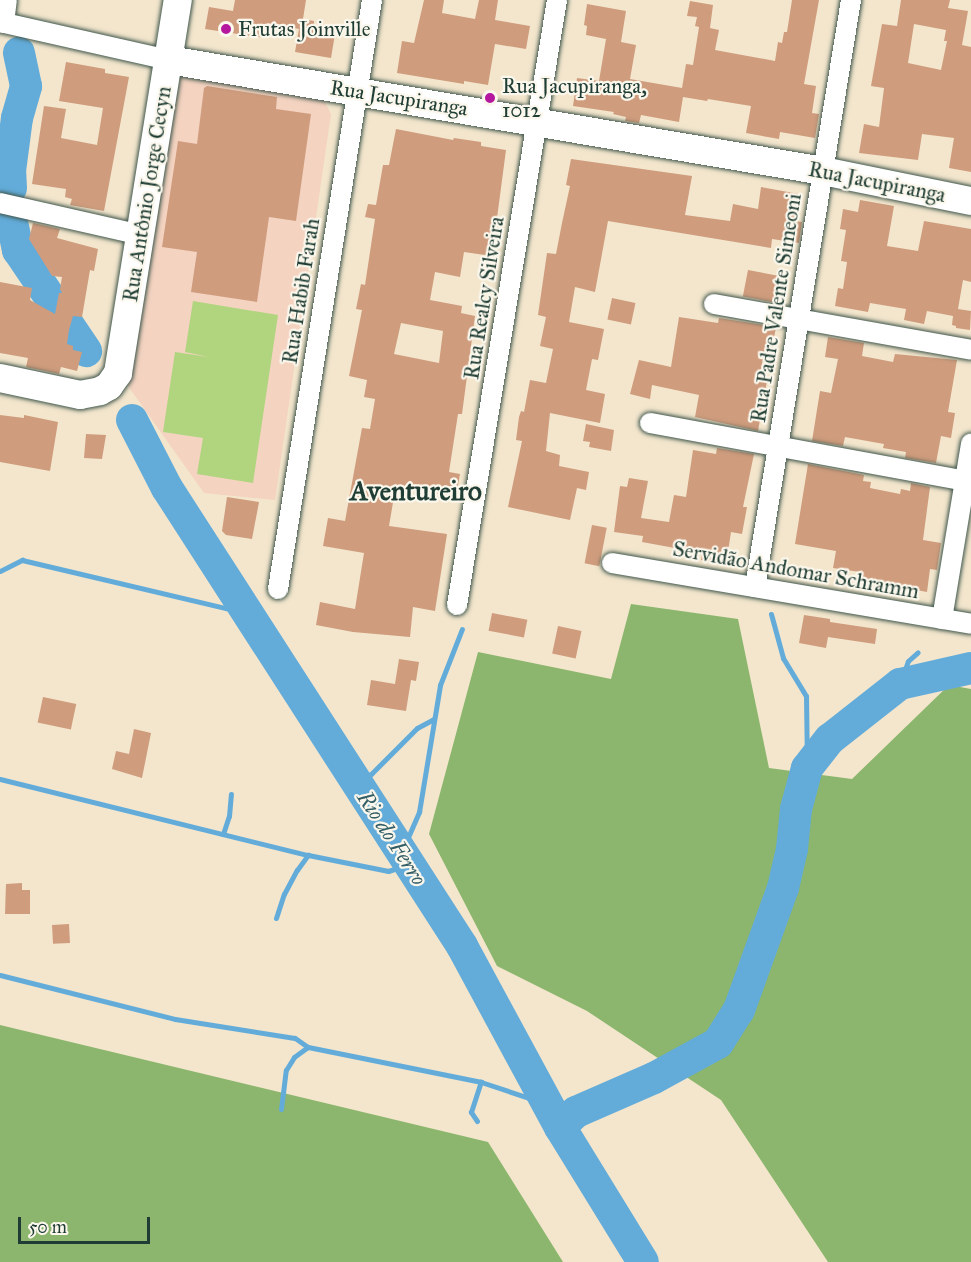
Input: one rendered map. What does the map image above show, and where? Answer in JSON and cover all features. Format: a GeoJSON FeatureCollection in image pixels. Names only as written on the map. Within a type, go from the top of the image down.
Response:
{"type":"FeatureCollection","features":[{"type":"Feature","properties":{"kind":"street"},"geometry":{"type":"LineString","coordinates":[[2,22],[7,0]]}},
{"type":"Feature","properties":{"kind":"street","name":"Rua Antônio Jorge Cecyn"},"geometry":{"type":"LineString","coordinates":[[0,378],[80,394],[100,391],[109,386],[120,364],[178,0]]}},
{"type":"Feature","properties":{"kind":"street","name":"Rua Habib Farah"},"geometry":{"type":"LineString","coordinates":[[278,589],[372,0]]}},
{"type":"Feature","properties":{"kind":"street","name":"Rua Realcy Silveira"},"geometry":{"type":"LineString","coordinates":[[457,605],[557,0]]}},
{"type":"Feature","properties":{"kind":"street","name":"Rua Padre Valente Simeoni"},"geometry":{"type":"LineString","coordinates":[[755,587],[851,0]]}},
{"type":"Feature","properties":{"kind":"street","name":"Rua Jacupiranga"},"geometry":{"type":"LineString","coordinates":[[2,22],[169,60],[823,171],[971,201]]}},
{"type":"Feature","properties":{"kind":"street"},"geometry":{"type":"LineString","coordinates":[[0,203],[141,235]]}},
{"type":"Feature","properties":{"kind":"street"},"geometry":{"type":"LineString","coordinates":[[714,304],[971,350]]}},
{"type":"Feature","properties":{"kind":"street"},"geometry":{"type":"LineString","coordinates":[[650,423],[968,482]]}},
{"type":"Feature","properties":{"kind":"street"},"geometry":{"type":"LineString","coordinates":[[942,619],[968,482],[971,443]]}},
{"type":"Feature","properties":{"kind":"street","name":"Servidão Andomar Schramm"},"geometry":{"type":"LineString","coordinates":[[612,563],[971,624]]}},
{"type":"Feature","properties":{"kind":"shaded area"},"geometry":{"type":"Polygon","coordinates":[[[180,75],[324,100],[331,114],[275,500],[204,493],[128,386],[176,81],[180,75]]]}},
{"type":"Feature","properties":{"kind":"green space"},"geometry":{"type":"Polygon","coordinates":[[[193,301],[278,315],[253,483],[197,474],[203,438],[163,432],[175,352],[209,357],[185,352],[193,301]]]}},
{"type":"Feature","properties":{"kind":"green space"},"geometry":{"type":"Polygon","coordinates":[[[631,604],[738,619],[769,768],[852,779],[949,685],[971,689],[971,1262],[828,1262],[721,1100],[587,1011],[497,966],[429,834],[478,652],[611,679],[631,604]]]}},
{"type":"Feature","properties":{"kind":"green space"},"geometry":{"type":"Polygon","coordinates":[[[0,1025],[488,1142],[563,1262],[0,1262],[0,1025]]]}},
{"type":"Feature","properties":{"kind":"building"},"geometry":{"type":"Polygon","coordinates":[[[235,0],[306,0],[303,19],[314,21],[314,25],[336,28],[331,58],[295,52],[299,29],[267,23],[265,38],[205,29],[209,7],[233,11],[235,0]]]}},
{"type":"Feature","properties":{"kind":"building"},"geometry":{"type":"Polygon","coordinates":[[[424,0],[444,0],[442,13],[475,19],[479,0],[498,0],[495,20],[530,26],[526,49],[495,44],[488,85],[464,81],[464,84],[397,73],[402,41],[414,43],[424,0]]]}},
{"type":"Feature","properties":{"kind":"building"},"geometry":{"type":"Polygon","coordinates":[[[792,0],[819,0],[804,84],[816,86],[812,113],[819,114],[815,138],[780,132],[779,139],[746,133],[751,106],[708,99],[707,101],[683,97],[679,122],[641,115],[639,123],[625,121],[626,117],[613,114],[614,112],[573,106],[577,78],[599,81],[606,39],[586,35],[587,26],[584,25],[587,4],[626,11],[621,42],[636,45],[630,79],[682,88],[686,64],[693,65],[699,27],[695,26],[697,17],[687,16],[690,1],[713,5],[710,28],[719,30],[715,50],[775,61],[778,42],[782,43],[784,32],[787,32],[792,0]]]}},
{"type":"Feature","properties":{"kind":"building"},"geometry":{"type":"Polygon","coordinates":[[[901,0],[950,0],[948,8],[968,11],[962,45],[971,47],[971,172],[949,168],[954,138],[922,134],[918,160],[859,153],[864,124],[879,127],[884,88],[871,86],[882,24],[897,26],[901,0]],[[914,24],[908,63],[941,70],[947,41],[944,41],[946,30],[914,24]]]}},
{"type":"Feature","properties":{"kind":"building"},"geometry":{"type":"Polygon","coordinates":[[[66,62],[105,69],[105,73],[129,77],[104,211],[70,205],[72,199],[65,197],[66,189],[32,184],[44,106],[66,109],[61,138],[97,145],[103,108],[59,101],[66,62]]]}},
{"type":"Feature","properties":{"kind":"building"},"geometry":{"type":"Polygon","coordinates":[[[207,86],[277,97],[276,109],[311,114],[296,221],[269,217],[257,302],[191,292],[197,252],[162,247],[178,141],[197,144],[204,88],[207,86]]]}},
{"type":"Feature","properties":{"kind":"building"},"geometry":{"type":"Polygon","coordinates":[[[396,129],[453,140],[454,138],[481,142],[481,146],[506,150],[492,256],[464,252],[460,277],[435,272],[430,300],[462,306],[461,313],[475,316],[462,414],[458,414],[449,472],[460,474],[456,497],[396,485],[389,526],[447,534],[435,611],[413,607],[410,637],[353,632],[316,625],[320,602],[355,609],[364,553],[323,546],[328,518],[345,521],[362,428],[370,429],[375,399],[364,397],[367,380],[349,376],[362,310],[356,309],[361,284],[365,285],[375,219],[365,217],[368,204],[376,205],[383,165],[389,165],[396,129]],[[401,323],[394,354],[439,363],[443,331],[401,323]]]}},
{"type":"Feature","properties":{"kind":"building"},"geometry":{"type":"Polygon","coordinates":[[[571,159],[692,176],[685,215],[730,221],[733,204],[758,209],[761,187],[799,194],[794,221],[802,222],[799,243],[772,239],[771,248],[608,221],[595,292],[575,287],[569,322],[604,329],[598,360],[592,359],[586,390],[605,394],[600,423],[550,413],[546,451],[560,455],[559,466],[589,472],[586,490],[577,488],[570,520],[508,507],[522,441],[516,440],[519,417],[521,411],[524,412],[530,380],[546,383],[553,349],[540,346],[546,317],[538,315],[547,253],[556,254],[570,186],[566,185],[571,159]]]}},
{"type":"Feature","properties":{"kind":"building"},"geometry":{"type":"Polygon","coordinates":[[[860,200],[894,206],[887,246],[918,251],[924,221],[971,229],[971,282],[963,280],[958,309],[971,311],[970,330],[956,328],[952,325],[953,316],[927,311],[924,324],[904,320],[906,309],[870,303],[868,312],[835,306],[838,288],[843,289],[847,262],[841,261],[846,230],[840,229],[843,209],[858,212],[860,200]]]}},
{"type":"Feature","properties":{"kind":"building"},"geometry":{"type":"Polygon","coordinates":[[[33,223],[60,229],[57,238],[98,249],[94,271],[90,270],[82,317],[73,316],[69,330],[67,344],[73,346],[73,350],[82,352],[77,371],[61,367],[59,374],[26,367],[28,358],[0,353],[0,282],[32,288],[30,300],[55,314],[59,293],[62,293],[60,289],[62,277],[52,276],[29,239],[33,223]]]}},
{"type":"Feature","properties":{"kind":"building"},"geometry":{"type":"Polygon","coordinates":[[[748,270],[779,276],[774,303],[743,297],[748,270]]]}},
{"type":"Feature","properties":{"kind":"building"},"geometry":{"type":"Polygon","coordinates":[[[612,298],[635,303],[631,325],[607,320],[612,298]]]}},
{"type":"Feature","properties":{"kind":"building"},"geometry":{"type":"Polygon","coordinates":[[[679,317],[718,323],[719,318],[776,327],[772,349],[765,348],[759,380],[767,381],[758,431],[695,417],[699,395],[652,385],[650,399],[630,394],[639,360],[671,367],[679,317]]]}},
{"type":"Feature","properties":{"kind":"building"},"geometry":{"type":"Polygon","coordinates":[[[828,337],[864,343],[862,356],[893,362],[895,354],[957,360],[948,412],[955,413],[951,438],[941,436],[936,463],[905,458],[906,452],[883,448],[884,444],[845,437],[843,446],[812,441],[820,391],[831,393],[838,359],[825,357],[828,337]]]}},
{"type":"Feature","properties":{"kind":"building"},"geometry":{"type":"Polygon","coordinates":[[[0,415],[24,418],[24,415],[58,422],[50,471],[0,462],[0,415]]]}},
{"type":"Feature","properties":{"kind":"building"},"geometry":{"type":"Polygon","coordinates":[[[586,424],[614,430],[611,451],[589,447],[590,442],[583,441],[586,424]]]}},
{"type":"Feature","properties":{"kind":"building"},"geometry":{"type":"Polygon","coordinates":[[[86,434],[106,435],[102,459],[84,458],[86,434]]]}},
{"type":"Feature","properties":{"kind":"building"},"geometry":{"type":"Polygon","coordinates":[[[717,448],[754,454],[743,507],[747,507],[742,534],[731,532],[727,558],[716,557],[715,562],[701,560],[702,553],[642,542],[643,536],[614,532],[620,486],[627,487],[629,478],[648,481],[641,518],[669,522],[674,495],[686,497],[693,450],[716,454],[717,448]]]}},
{"type":"Feature","properties":{"kind":"building"},"geometry":{"type":"Polygon","coordinates":[[[808,464],[864,475],[863,481],[871,482],[870,488],[900,494],[901,489],[910,491],[911,483],[930,487],[923,540],[941,543],[937,570],[930,569],[927,592],[859,579],[860,572],[833,568],[836,551],[795,544],[808,464]]]}},
{"type":"Feature","properties":{"kind":"building"},"geometry":{"type":"Polygon","coordinates":[[[227,497],[259,502],[252,539],[226,535],[222,531],[227,497]]]}},
{"type":"Feature","properties":{"kind":"building"},"geometry":{"type":"Polygon","coordinates":[[[592,525],[607,528],[599,566],[585,563],[592,525]]]}},
{"type":"Feature","properties":{"kind":"building"},"geometry":{"type":"Polygon","coordinates":[[[492,613],[527,620],[524,638],[489,631],[492,613]]]}},
{"type":"Feature","properties":{"kind":"building"},"geometry":{"type":"Polygon","coordinates":[[[804,615],[830,619],[830,622],[877,629],[875,644],[828,637],[826,648],[799,643],[804,615]]]}},
{"type":"Feature","properties":{"kind":"building"},"geometry":{"type":"Polygon","coordinates":[[[558,626],[581,631],[576,658],[552,653],[558,626]]]}},
{"type":"Feature","properties":{"kind":"building"},"geometry":{"type":"Polygon","coordinates":[[[399,659],[419,662],[416,681],[411,680],[406,711],[367,705],[371,680],[395,684],[399,659]]]}},
{"type":"Feature","properties":{"kind":"building"},"geometry":{"type":"Polygon","coordinates":[[[43,697],[76,704],[71,730],[38,722],[43,697]]]}},
{"type":"Feature","properties":{"kind":"building"},"geometry":{"type":"Polygon","coordinates":[[[134,729],[151,733],[142,778],[112,769],[116,751],[129,754],[134,729]]]}},
{"type":"Feature","properties":{"kind":"building"},"geometry":{"type":"Polygon","coordinates":[[[22,883],[22,890],[30,890],[30,914],[5,914],[6,884],[22,883]]]}},
{"type":"Feature","properties":{"kind":"building"},"geometry":{"type":"Polygon","coordinates":[[[69,924],[70,943],[53,944],[52,925],[69,924]]]}},
{"type":"Feature","properties":{"kind":"waterway","name":"Rio do Ferro"},"geometry":{"type":"LineString","coordinates":[[11,188],[10,171],[17,118],[26,86],[19,53]]}},
{"type":"Feature","properties":{"kind":"waterway","name":"Rio do Ferro"},"geometry":{"type":"LineString","coordinates":[[12,222],[18,250],[86,351]]}},
{"type":"Feature","properties":{"kind":"waterway","name":"Rio do Ferro"},"geometry":{"type":"LineString","coordinates":[[132,420],[167,488],[462,946],[560,1127],[643,1262]]}},
{"type":"Feature","properties":{"kind":"waterway"},"geometry":{"type":"LineString","coordinates":[[0,571],[22,560],[246,613]]}},
{"type":"Feature","properties":{"kind":"waterway"},"geometry":{"type":"LineString","coordinates":[[771,614],[783,658],[806,696],[807,768]]}},
{"type":"Feature","properties":{"kind":"waterway"},"geometry":{"type":"LineString","coordinates":[[402,851],[419,812],[440,685],[462,629]]}},
{"type":"Feature","properties":{"kind":"waterway"},"geometry":{"type":"LineString","coordinates":[[900,684],[908,661],[918,652]]}},
{"type":"Feature","properties":{"kind":"waterway"},"geometry":{"type":"LineString","coordinates":[[560,1127],[576,1112],[654,1078],[718,1043],[739,1010],[783,888],[792,849],[796,809],[807,768],[830,739],[900,684],[971,668]]}},
{"type":"Feature","properties":{"kind":"waterway"},"geometry":{"type":"LineString","coordinates":[[358,783],[371,774],[417,728],[434,719]]}},
{"type":"Feature","properties":{"kind":"waterway"},"geometry":{"type":"LineString","coordinates":[[0,779],[308,855],[388,871],[411,864]]}},
{"type":"Feature","properties":{"kind":"waterway"},"geometry":{"type":"LineString","coordinates":[[223,834],[229,816],[231,794]]}},
{"type":"Feature","properties":{"kind":"waterway"},"geometry":{"type":"LineString","coordinates":[[276,918],[284,894],[308,855]]}},
{"type":"Feature","properties":{"kind":"waterway"},"geometry":{"type":"LineString","coordinates":[[0,975],[175,1019],[295,1038],[308,1047],[481,1082],[550,1105]]}},
{"type":"Feature","properties":{"kind":"waterway"},"geometry":{"type":"LineString","coordinates":[[281,1109],[286,1070],[294,1057],[308,1047]]}},
{"type":"Feature","properties":{"kind":"waterway"},"geometry":{"type":"LineString","coordinates":[[477,1121],[471,1112],[481,1082]]}},
{"type":"Feature","properties":{"kind":"place","name":"Frutas Joinville"},"geometry":{"type":"Point","coordinates":[226,29]}},
{"type":"Feature","properties":{"kind":"place","name":"Rua Jacupiranga, 1012"},"geometry":{"type":"Point","coordinates":[490,98]}},
{"type":"Feature","properties":{"kind":"district","name":"Aventureiro"},"geometry":{"type":"Point","coordinates":[416,491]}}]}
